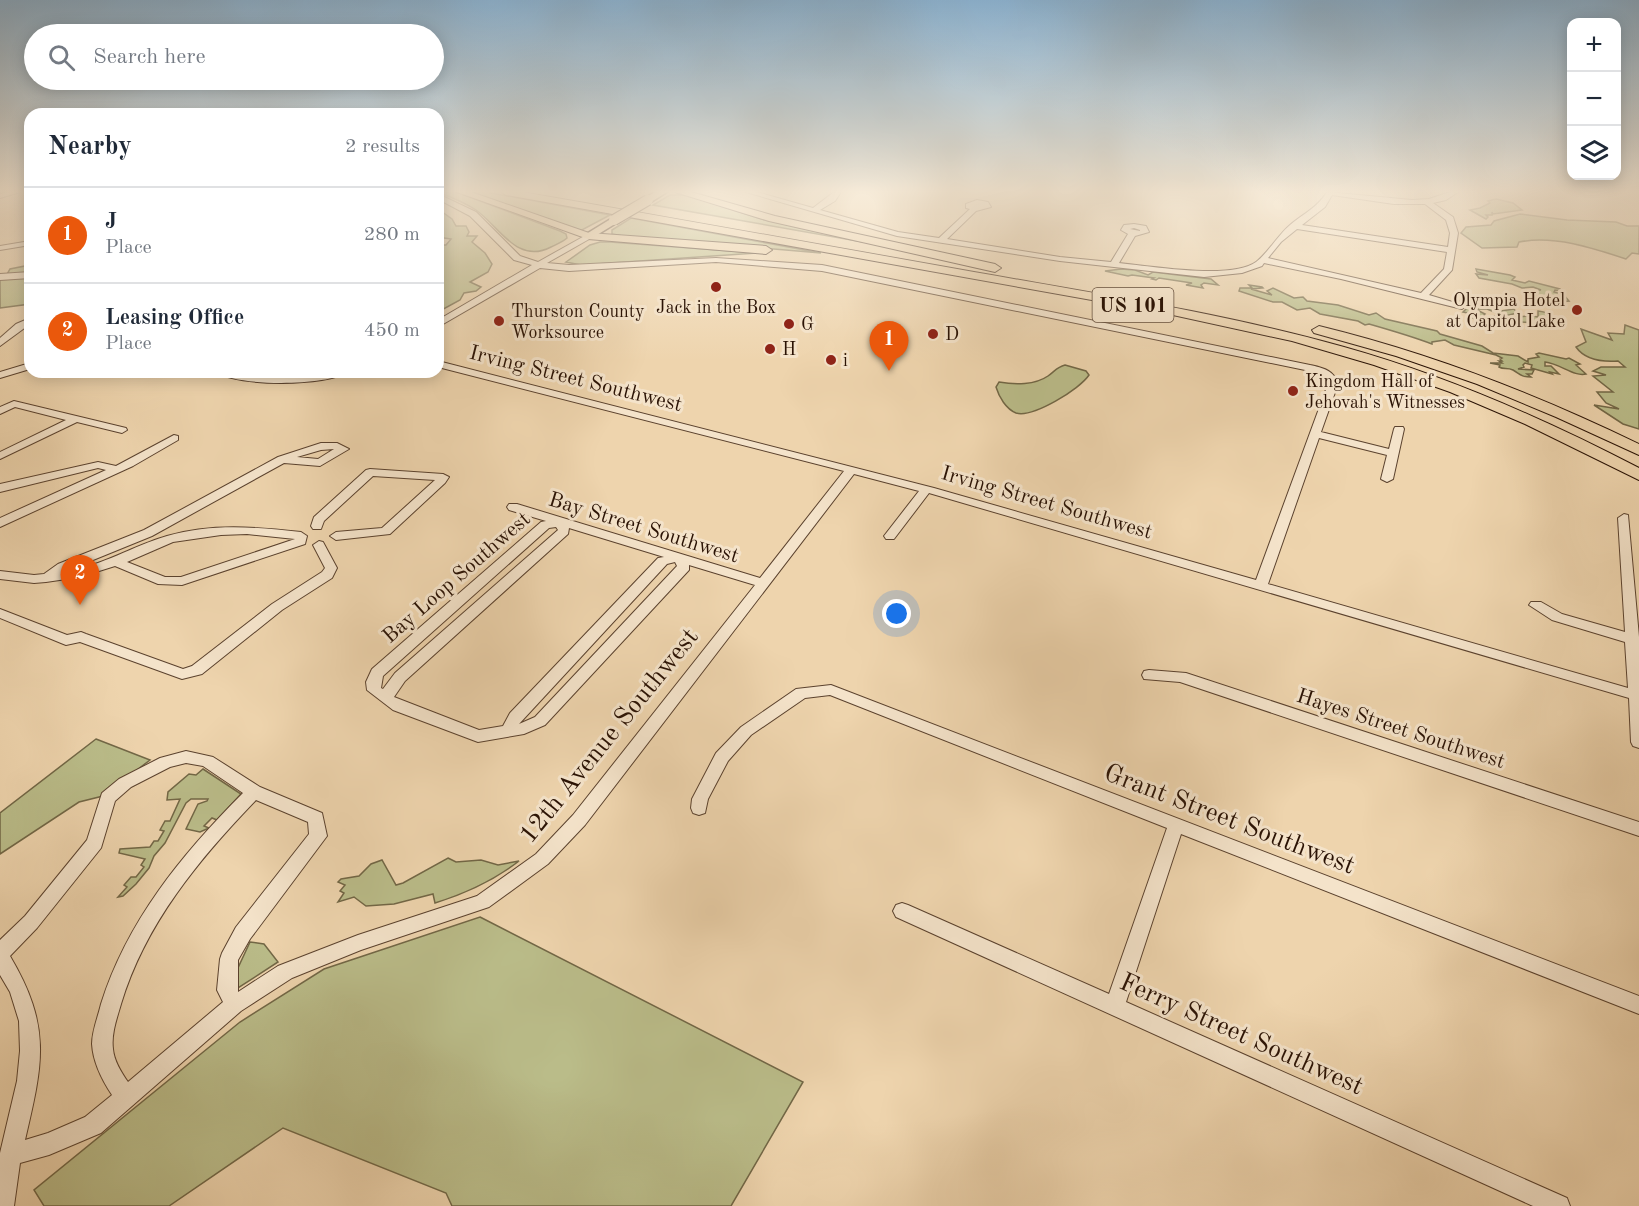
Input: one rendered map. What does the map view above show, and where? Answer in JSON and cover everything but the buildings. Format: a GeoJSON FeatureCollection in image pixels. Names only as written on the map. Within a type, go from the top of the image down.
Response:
{"type":"FeatureCollection","features":[{"type":"Feature","properties":{"kind":"highway"},"geometry":{"type":"LineString","coordinates":[[733,248],[867,262]]}},
{"type":"Feature","properties":{"kind":"highway","name":"US 101"},"geometry":{"type":"LineString","coordinates":[[841,248],[1239,312],[1342,336],[1488,384],[1569,417],[1639,450]]}},
{"type":"Feature","properties":{"kind":"highway","name":"US 101"},"geometry":{"type":"LineString","coordinates":[[858,248],[1240,325],[1372,360],[1441,383],[1509,411],[1639,475]]}},
{"type":"Feature","properties":{"kind":"highway"},"geometry":{"type":"LineString","coordinates":[[902,248],[1000,275]]}},
{"type":"Feature","properties":{"kind":"highway"},"geometry":{"type":"LineString","coordinates":[[716,260],[773,254],[1000,275]]}},
{"type":"Feature","properties":{"kind":"street"},"geometry":{"type":"LineString","coordinates":[[507,248],[517,258],[539,265],[569,268],[716,260],[822,268],[1310,368],[1325,373],[1333,380],[1261,586]]}},
{"type":"Feature","properties":{"kind":"street"},"geometry":{"type":"LineString","coordinates":[[512,253],[536,255],[566,248]]}},
{"type":"Feature","properties":{"kind":"street"},"geometry":{"type":"LineString","coordinates":[[444,320],[567,248]]}},
{"type":"Feature","properties":{"kind":"street"},"geometry":{"type":"LineString","coordinates":[[986,248],[1179,273],[1220,274],[1251,268],[1263,260],[1271,248]]}},
{"type":"Feature","properties":{"kind":"street"},"geometry":{"type":"LineString","coordinates":[[1113,265],[1123,248]]}},
{"type":"Feature","properties":{"kind":"street"},"geometry":{"type":"LineString","coordinates":[[1423,296],[1448,270],[1451,250],[1440,248]]}},
{"type":"Feature","properties":{"kind":"street"},"geometry":{"type":"LineString","coordinates":[[1263,260],[1461,306]]}},
{"type":"Feature","properties":{"kind":"street"},"geometry":{"type":"LineString","coordinates":[[0,277],[24,275]]}},
{"type":"Feature","properties":{"kind":"street"},"geometry":{"type":"LineString","coordinates":[[976,313],[986,301]]}},
{"type":"Feature","properties":{"kind":"street"},"geometry":{"type":"LineString","coordinates":[[0,343],[18,326],[24,324]]}},
{"type":"Feature","properties":{"kind":"street","name":"Irving Street Southwest"},"geometry":{"type":"LineString","coordinates":[[444,366],[926,489],[1638,696]]}},
{"type":"Feature","properties":{"kind":"street"},"geometry":{"type":"LineString","coordinates":[[0,375],[24,368]]}},
{"type":"Feature","properties":{"kind":"street"},"geometry":{"type":"LineString","coordinates":[[242,378],[268,381],[308,378]]}},
{"type":"Feature","properties":{"kind":"street"},"geometry":{"type":"LineString","coordinates":[[0,411],[14,404],[122,430]]}},
{"type":"Feature","properties":{"kind":"street"},"geometry":{"type":"LineString","coordinates":[[0,456],[76,419]]}},
{"type":"Feature","properties":{"kind":"street"},"geometry":{"type":"LineString","coordinates":[[1387,480],[1399,429]]}},
{"type":"Feature","properties":{"kind":"street"},"geometry":{"type":"LineString","coordinates":[[1315,434],[1393,453]]}},
{"type":"Feature","properties":{"kind":"street"},"geometry":{"type":"LineString","coordinates":[[0,523],[115,470],[174,438]]}},
{"type":"Feature","properties":{"kind":"street"},"geometry":{"type":"LineString","coordinates":[[46,578],[63,567],[147,533],[282,459]]}},
{"type":"Feature","properties":{"kind":"street"},"geometry":{"type":"LineString","coordinates":[[0,488],[98,465],[105,465],[115,470]]}},
{"type":"Feature","properties":{"kind":"street","name":"12th Avenue Southwest"},"geometry":{"type":"LineString","coordinates":[[10,1155],[48,1144],[93,1125],[234,1005],[285,972],[358,943],[483,902],[542,859],[579,820],[851,470]]}},
{"type":"Feature","properties":{"kind":"street"},"geometry":{"type":"LineString","coordinates":[[0,574],[18,579],[80,573],[116,562],[170,539],[196,534],[247,530],[301,539],[307,545],[319,545],[336,536],[386,531],[441,482],[443,477],[370,472],[301,539],[196,578],[163,581],[116,562]]}},
{"type":"Feature","properties":{"kind":"street"},"geometry":{"type":"LineString","coordinates":[[890,536],[926,489]]}},
{"type":"Feature","properties":{"kind":"street","name":"Bay Street Southwest"},"geometry":{"type":"LineString","coordinates":[[513,507],[764,583]]}},
{"type":"Feature","properties":{"kind":"street"},"geometry":{"type":"LineString","coordinates":[[1624,518],[1638,696],[1639,742]]}},
{"type":"Feature","properties":{"kind":"street","name":"Bay Loop Southwest"},"geometry":{"type":"LineString","coordinates":[[561,522],[545,525],[377,673],[373,682],[374,690],[398,706],[478,736],[491,737],[508,731],[530,728],[540,721],[684,567],[679,558]]}},
{"type":"Feature","properties":{"kind":"street"},"geometry":{"type":"LineString","coordinates":[[316,526],[333,526],[338,531],[336,536]]}},
{"type":"Feature","properties":{"kind":"street"},"geometry":{"type":"LineString","coordinates":[[0,613],[66,640],[81,637],[182,674],[189,674],[277,607],[327,575],[332,568],[319,545]]}},
{"type":"Feature","properties":{"kind":"street"},"geometry":{"type":"LineString","coordinates":[[508,731],[515,717],[663,561],[679,558]]}},
{"type":"Feature","properties":{"kind":"street"},"geometry":{"type":"LineString","coordinates":[[1536,605],[1557,617],[1634,639]]}},
{"type":"Feature","properties":{"kind":"street","name":"Hayes Street Southwest"},"geometry":{"type":"LineString","coordinates":[[1149,675],[1181,677],[1639,829]]}},
{"type":"Feature","properties":{"kind":"street","name":"Grant Street Southwest"},"geometry":{"type":"LineString","coordinates":[[699,808],[700,799],[732,742],[801,693],[831,690],[1639,1005]]}},
{"type":"Feature","properties":{"kind":"street"},"geometry":{"type":"LineString","coordinates":[[3,1206],[10,1155],[26,1092],[32,1053],[24,1007],[10,971],[0,955],[86,856],[100,832],[108,798],[125,783],[178,758],[195,758],[220,768],[254,792],[316,818],[318,836],[243,933],[229,959],[227,990],[234,1005]]}},
{"type":"Feature","properties":{"kind":"street"},"geometry":{"type":"LineString","coordinates":[[125,1096],[110,1075],[102,1042],[112,998],[132,951],[177,879],[230,816],[254,792]]}},
{"type":"Feature","properties":{"kind":"street"},"geometry":{"type":"LineString","coordinates":[[1115,1005],[1176,825]]}},
{"type":"Feature","properties":{"kind":"street","name":"Ferry Street Southwest"},"geometry":{"type":"LineString","coordinates":[[902,911],[1559,1206]]}},
{"type":"Feature","properties":{"kind":"green space"},"geometry":{"type":"Polygon","coordinates":[[[444,248],[479,248],[492,264],[488,272],[470,282],[481,287],[476,291],[464,293],[460,300],[444,309],[444,248]]]}},
{"type":"Feature","properties":{"kind":"green space"},"geometry":{"type":"Polygon","coordinates":[[[521,248],[547,248],[539,251],[521,248]]]}},
{"type":"Feature","properties":{"kind":"green space"},"geometry":{"type":"Polygon","coordinates":[[[585,248],[694,248],[757,253],[581,265],[566,262],[585,248]]]}},
{"type":"Feature","properties":{"kind":"green space"},"geometry":{"type":"Polygon","coordinates":[[[764,248],[795,248],[821,253],[764,248]]]}},
{"type":"Feature","properties":{"kind":"green space"},"geometry":{"type":"Polygon","coordinates":[[[1591,248],[1639,248],[1639,254],[1632,253],[1626,259],[1591,248]]]}},
{"type":"Feature","properties":{"kind":"green space"},"geometry":{"type":"Polygon","coordinates":[[[24,266],[24,305],[0,308],[0,277],[6,276],[10,269],[24,266]]]}},
{"type":"Feature","properties":{"kind":"green space"},"geometry":{"type":"Polygon","coordinates":[[[1476,269],[1515,277],[1512,280],[1525,283],[1529,281],[1560,289],[1562,291],[1555,290],[1554,292],[1563,294],[1569,301],[1557,302],[1545,294],[1548,297],[1535,297],[1529,292],[1541,290],[1533,287],[1522,288],[1479,278],[1476,274],[1488,275],[1477,272],[1476,269]]]}},
{"type":"Feature","properties":{"kind":"green space"},"geometry":{"type":"Polygon","coordinates":[[[1135,270],[1148,275],[1153,272],[1211,279],[1218,285],[1204,283],[1201,285],[1203,288],[1186,285],[1192,283],[1159,278],[1156,280],[1105,271],[1135,270]]]}},
{"type":"Feature","properties":{"kind":"green space"},"geometry":{"type":"Polygon","coordinates":[[[1249,285],[1262,287],[1251,289],[1272,295],[1267,291],[1273,288],[1294,298],[1303,297],[1307,301],[1338,305],[1369,315],[1376,313],[1385,319],[1437,331],[1440,334],[1482,346],[1493,353],[1518,356],[1528,362],[1528,359],[1539,357],[1536,354],[1539,353],[1569,358],[1580,364],[1576,365],[1586,374],[1577,374],[1545,362],[1545,366],[1551,366],[1559,374],[1531,368],[1532,365],[1525,363],[1524,367],[1518,369],[1534,370],[1532,374],[1527,374],[1531,377],[1521,375],[1511,369],[1490,363],[1502,363],[1499,361],[1502,361],[1500,359],[1502,358],[1496,355],[1454,345],[1445,340],[1432,342],[1432,344],[1358,321],[1320,314],[1310,308],[1297,310],[1282,302],[1273,302],[1239,291],[1240,288],[1252,288],[1249,285]]]}},
{"type":"Feature","properties":{"kind":"green space"},"geometry":{"type":"Polygon","coordinates":[[[1457,301],[1489,305],[1501,311],[1514,309],[1517,313],[1505,316],[1510,317],[1538,317],[1538,311],[1550,314],[1558,321],[1516,322],[1500,319],[1495,316],[1502,315],[1487,309],[1475,309],[1485,314],[1483,316],[1486,317],[1483,319],[1486,322],[1472,318],[1479,317],[1478,315],[1463,312],[1468,307],[1465,306],[1467,305],[1458,304],[1457,301]]]}},
{"type":"Feature","properties":{"kind":"green space"},"geometry":{"type":"Polygon","coordinates":[[[1625,325],[1639,330],[1639,429],[1623,424],[1594,405],[1619,409],[1606,403],[1597,392],[1613,392],[1593,376],[1606,375],[1593,371],[1601,367],[1625,367],[1618,361],[1600,360],[1584,355],[1576,347],[1586,342],[1581,329],[1612,340],[1608,333],[1624,334],[1625,325]]]}},
{"type":"Feature","properties":{"kind":"green space"},"geometry":{"type":"Polygon","coordinates":[[[1065,365],[1086,371],[1089,375],[1076,388],[1044,407],[1016,413],[1009,409],[997,391],[996,387],[999,382],[1031,383],[1043,379],[1065,365]]]}},
{"type":"Feature","properties":{"kind":"green space"},"geometry":{"type":"Polygon","coordinates":[[[96,739],[150,760],[103,796],[79,802],[0,854],[0,813],[96,739]]]}},
{"type":"Feature","properties":{"kind":"green space"},"geometry":{"type":"Polygon","coordinates":[[[203,769],[241,794],[217,820],[212,818],[204,826],[209,828],[200,832],[186,829],[198,804],[208,799],[191,799],[186,803],[149,868],[136,884],[123,896],[118,897],[127,887],[124,885],[131,877],[136,877],[144,867],[141,865],[145,859],[119,853],[120,849],[150,847],[154,841],[158,841],[164,831],[160,830],[165,821],[170,821],[180,799],[167,800],[168,792],[189,774],[196,775],[203,769]]]}},
{"type":"Feature","properties":{"kind":"green space"},"geometry":{"type":"Polygon","coordinates":[[[448,858],[456,862],[481,860],[498,865],[519,861],[479,886],[435,903],[433,894],[394,904],[366,906],[354,897],[338,902],[344,893],[340,891],[345,885],[338,882],[341,879],[359,876],[371,864],[382,860],[396,885],[448,858]]]}},
{"type":"Feature","properties":{"kind":"green space"},"geometry":{"type":"Polygon","coordinates":[[[480,917],[803,1082],[731,1206],[452,1206],[446,1193],[283,1128],[169,1206],[44,1206],[34,1190],[240,1022],[324,969],[480,917]]]}},
{"type":"Feature","properties":{"kind":"green space"},"geometry":{"type":"Polygon","coordinates":[[[250,942],[264,944],[278,962],[238,988],[237,970],[250,942]]]}},
{"type":"Feature","properties":{"kind":"place","name":"Jack in the Box"},"geometry":{"type":"Point","coordinates":[716,287]}},
{"type":"Feature","properties":{"kind":"place","name":"Olympia Hotel at Capitol Lake"},"geometry":{"type":"Point","coordinates":[1577,310]}},
{"type":"Feature","properties":{"kind":"place","name":"Thurston County Worksource"},"geometry":{"type":"Point","coordinates":[499,321]}},
{"type":"Feature","properties":{"kind":"place","name":"G"},"geometry":{"type":"Point","coordinates":[789,324]}},
{"type":"Feature","properties":{"kind":"place","name":"D"},"geometry":{"type":"Point","coordinates":[933,334]}},
{"type":"Feature","properties":{"kind":"place","name":"H"},"geometry":{"type":"Point","coordinates":[770,349]}},
{"type":"Feature","properties":{"kind":"place","name":"i"},"geometry":{"type":"Point","coordinates":[831,360]}},
{"type":"Feature","properties":{"kind":"place","name":"J"},"geometry":{"type":"Point","coordinates":[889,371]}},
{"type":"Feature","properties":{"kind":"place","name":"Kingdom Hall of Jehovah's Witnesses"},"geometry":{"type":"Point","coordinates":[1293,391]}},
{"type":"Feature","properties":{"kind":"place","name":"Leasing Office"},"geometry":{"type":"Point","coordinates":[80,605]}}]}
